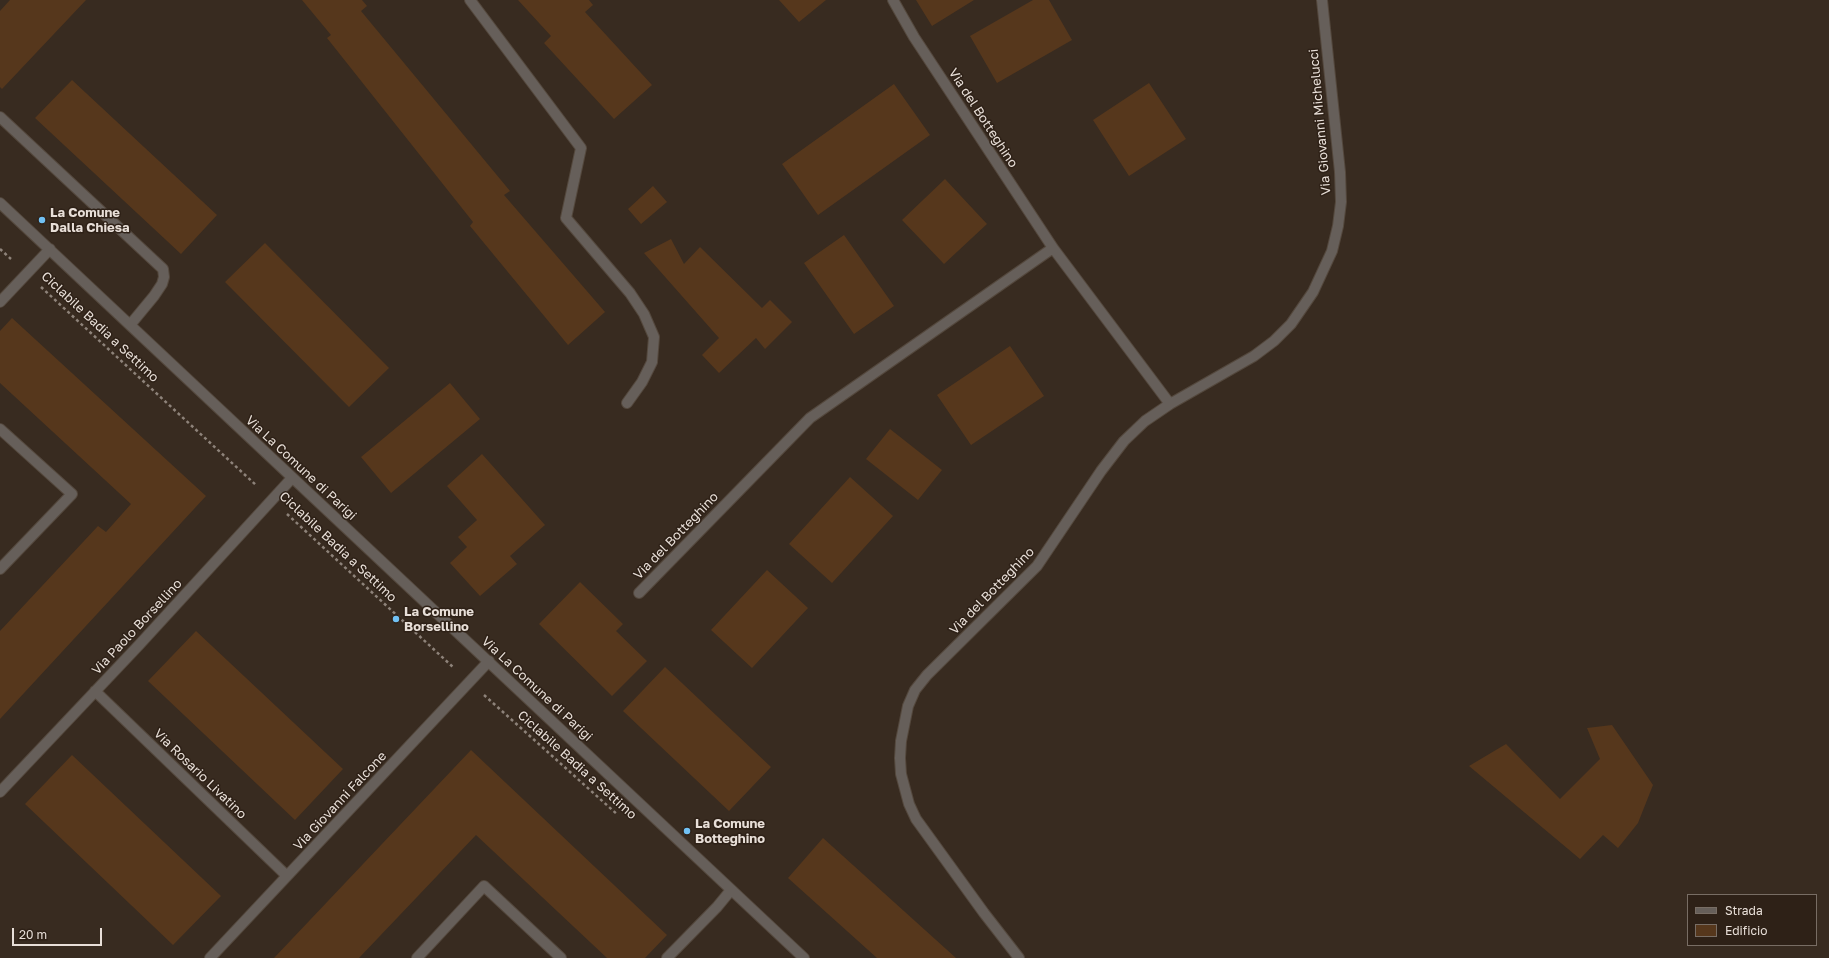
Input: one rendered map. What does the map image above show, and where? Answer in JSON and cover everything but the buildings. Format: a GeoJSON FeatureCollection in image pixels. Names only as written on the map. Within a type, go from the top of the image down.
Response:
{"type":"FeatureCollection","features":[{"type":"Feature","properties":{"kind":"street"},"geometry":{"type":"LineString","coordinates":[[470,0],[581,148],[566,218],[630,293],[644,314],[654,337],[652,362],[642,382],[627,403]]}},
{"type":"Feature","properties":{"kind":"street","name":"Via del Botteghino"},"geometry":{"type":"LineString","coordinates":[[893,0],[914,37],[1053,248],[1170,404],[1145,421],[1124,442],[1101,471],[1037,566],[927,675],[914,690],[908,706],[901,741],[900,758],[901,774],[909,804],[916,819],[984,913],[1019,958]]}},
{"type":"Feature","properties":{"kind":"street","name":"Via Giovanni Michelucci"},"geometry":{"type":"LineString","coordinates":[[1170,404],[1254,356],[1274,341],[1291,324],[1304,307],[1324,273],[1332,251],[1338,226],[1341,202],[1340,172],[1322,0]]}},
{"type":"Feature","properties":{"kind":"street"},"geometry":{"type":"LineString","coordinates":[[0,117],[163,269],[164,277],[162,284],[154,296],[130,324]]}},
{"type":"Feature","properties":{"kind":"street","name":"Via La Comune di Parigi"},"geometry":{"type":"LineString","coordinates":[[0,203],[804,958]]}},
{"type":"Feature","properties":{"kind":"street","name":"Via del Botteghino"},"geometry":{"type":"LineString","coordinates":[[639,593],[810,418],[1053,248]]}},
{"type":"Feature","properties":{"kind":"street"},"geometry":{"type":"LineString","coordinates":[[0,302],[50,249]]}},
{"type":"Feature","properties":{"kind":"street"},"geometry":{"type":"LineString","coordinates":[[0,429],[72,494],[0,569]]}},
{"type":"Feature","properties":{"kind":"street","name":"Via Paolo Borsellino"},"geometry":{"type":"LineString","coordinates":[[0,792],[292,478]]}},
{"type":"Feature","properties":{"kind":"street","name":"Via Giovanni Falcone"},"geometry":{"type":"LineString","coordinates":[[210,958],[489,661]]}},
{"type":"Feature","properties":{"kind":"street","name":"Via Rosario Livatino"},"geometry":{"type":"LineString","coordinates":[[94,691],[287,876]]}},
{"type":"Feature","properties":{"kind":"street"},"geometry":{"type":"LineString","coordinates":[[417,958],[484,886],[561,958]]}},
{"type":"Feature","properties":{"kind":"street"},"geometry":{"type":"LineString","coordinates":[[667,958],[717,907],[731,890]]}},
{"type":"Feature","properties":{"kind":"path","name":"Ciclabile Badia a Settimo"},"geometry":{"type":"LineString","coordinates":[[0,249],[469,682],[622,818]]}},
{"type":"Feature","properties":{"kind":"place","name":"La Comune Dalla Chiesa"},"geometry":{"type":"Point","coordinates":[42,220]}},
{"type":"Feature","properties":{"kind":"place","name":"La Comune Borsellino"},"geometry":{"type":"Point","coordinates":[396,619]}},
{"type":"Feature","properties":{"kind":"place","name":"La Comune Botteghino"},"geometry":{"type":"Point","coordinates":[687,831]}}]}
